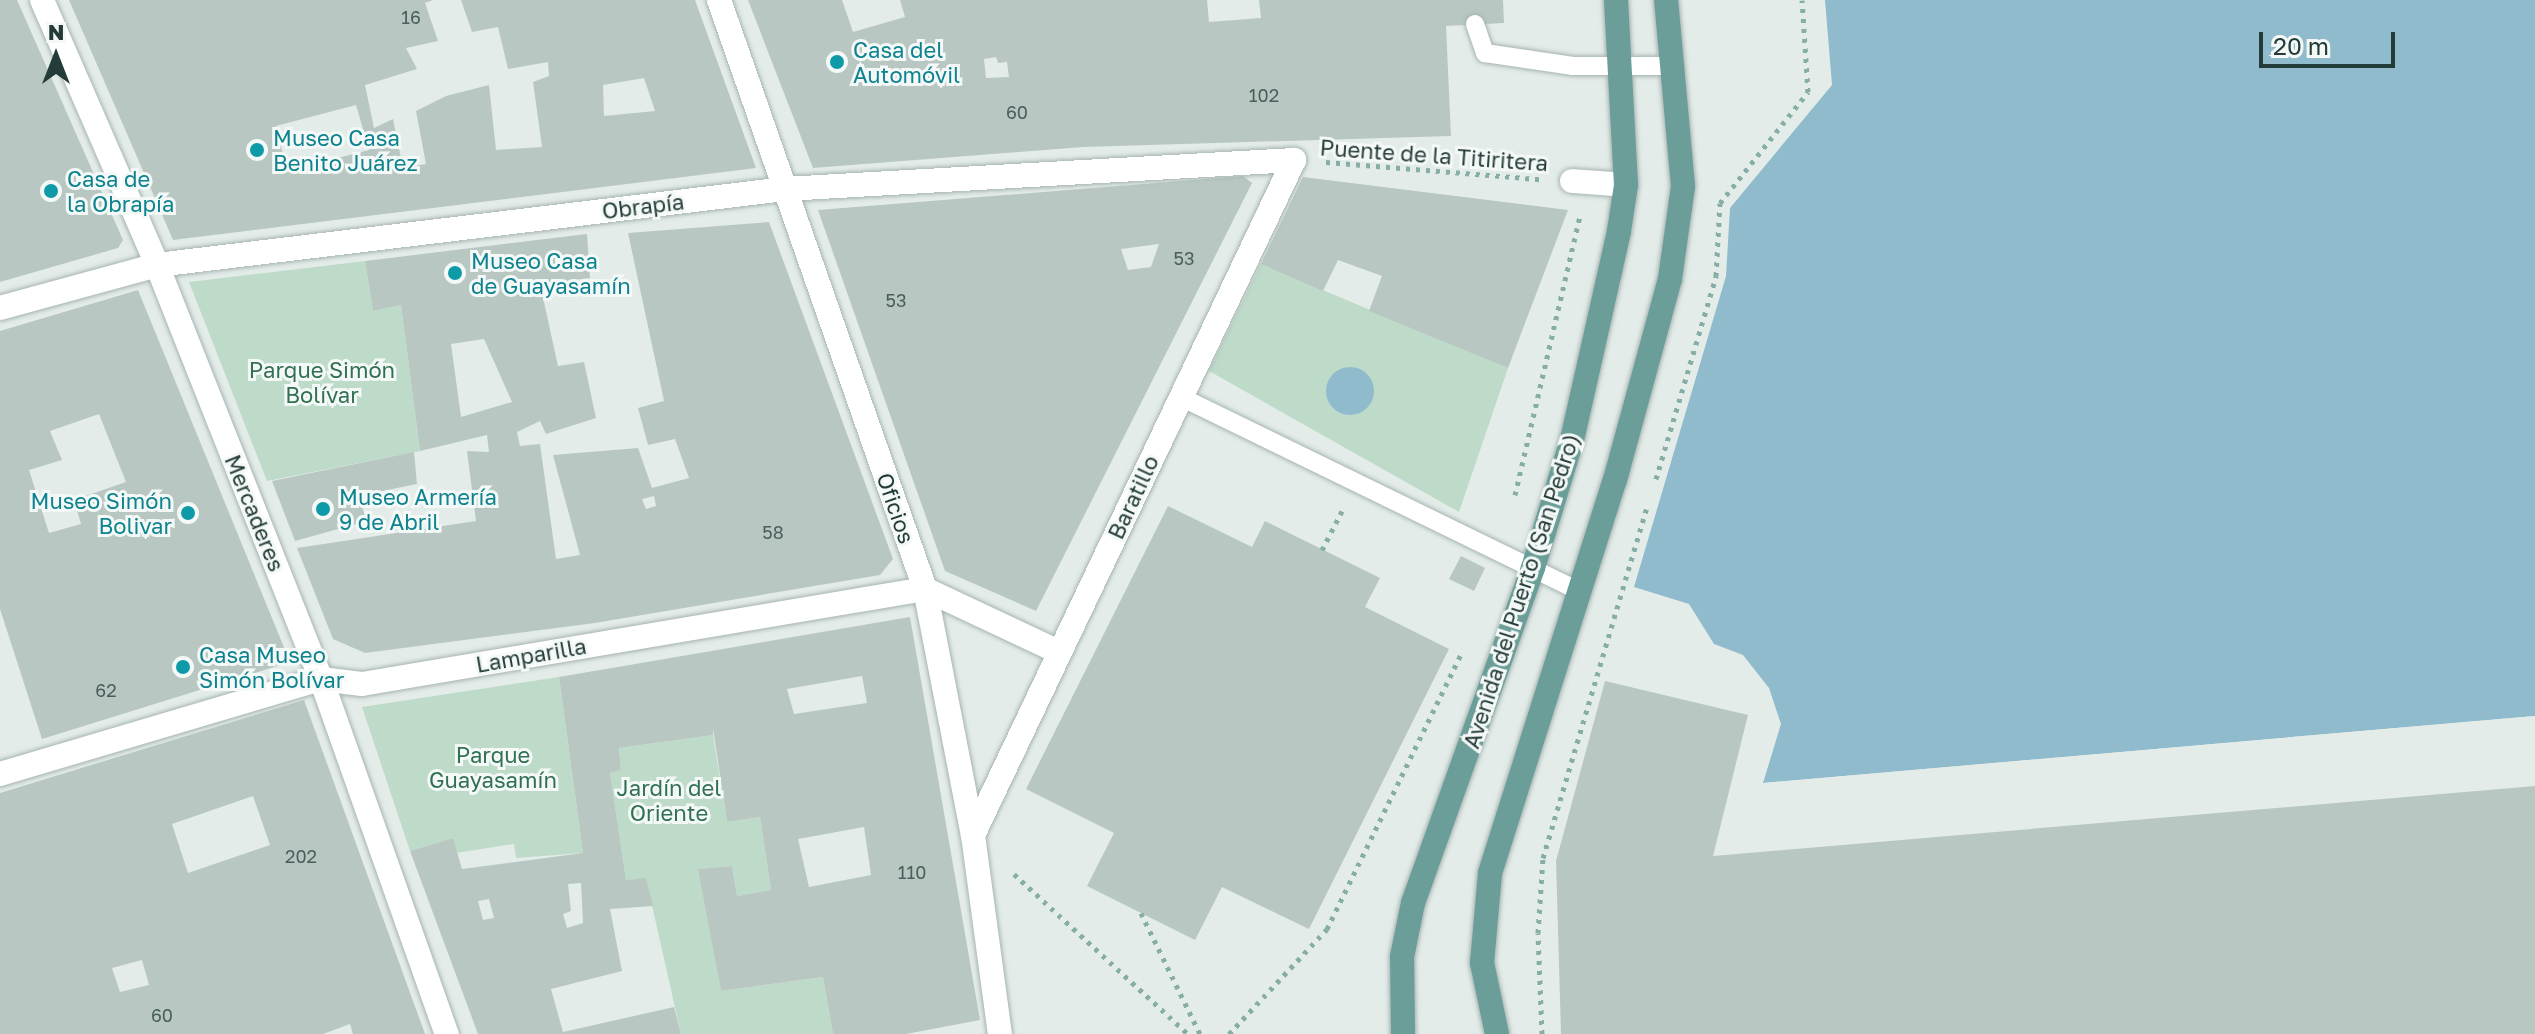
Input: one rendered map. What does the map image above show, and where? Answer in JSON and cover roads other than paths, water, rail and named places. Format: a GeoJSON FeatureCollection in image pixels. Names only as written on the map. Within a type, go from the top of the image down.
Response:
{"type":"FeatureCollection","features":[{"type":"Feature","properties":{"kind":"main road","name":"Avenida del Puerto (San Pedro)"},"geometry":{"type":"LineString","coordinates":[[1403,1034],[1402,957],[1413,903],[1533,568],[1572,440],[1626,185],[1616,0]]}},
{"type":"Feature","properties":{"kind":"main road"},"geometry":{"type":"LineString","coordinates":[[1497,1034],[1482,963],[1490,873],[1581,592],[1670,279],[1683,186],[1666,0]]}},
{"type":"Feature","properties":{"kind":"street","name":"Mercaderes"},"geometry":{"type":"LineString","coordinates":[[42,0],[157,265],[321,679],[447,1034]]}},
{"type":"Feature","properties":{"kind":"street","name":"Oficios"},"geometry":{"type":"LineString","coordinates":[[719,0],[925,589],[973,835],[1000,1034]]}},
{"type":"Feature","properties":{"kind":"street","name":"Obrapía"},"geometry":{"type":"LineString","coordinates":[[0,308],[157,265],[785,189],[1294,160]]}},
{"type":"Feature","properties":{"kind":"street","name":"Baratillo"},"geometry":{"type":"LineString","coordinates":[[973,835],[1294,160]]}},
{"type":"Feature","properties":{"kind":"street"},"geometry":{"type":"LineString","coordinates":[[1579,181],[1626,185]]}},
{"type":"Feature","properties":{"kind":"street"},"geometry":{"type":"LineString","coordinates":[[925,589],[1063,645]]}},
{"type":"Feature","properties":{"kind":"street","name":"Lamparilla"},"geometry":{"type":"LineString","coordinates":[[0,774],[321,679],[362,684],[925,589]]}},
{"type":"Feature","properties":{"kind":"lane"},"geometry":{"type":"LineString","coordinates":[[1475,24],[1485,53],[1573,66],[1672,66]]}},
{"type":"Feature","properties":{"kind":"lane"},"geometry":{"type":"LineString","coordinates":[[1181,397],[1581,592]]}},
{"type":"Feature","properties":{"kind":"water"},"geometry":{"type":"Polygon","coordinates":[[[1825,0],[2535,0],[2535,716],[1763,783],[1781,724],[1769,688],[1743,655],[1714,644],[1689,604],[1634,587],[1726,276],[1730,208],[1832,85],[1825,0]]]}},
{"type":"Feature","properties":{"kind":"water"},"geometry":{"type":"Polygon","coordinates":[[[1350,367],[1367,374],[1374,391],[1367,408],[1350,415],[1333,408],[1326,391],[1333,374],[1350,367]]]}},
{"type":"Feature","properties":{"kind":"place","name":"Casa del Automóvil"},"geometry":{"type":"Point","coordinates":[837,62]}},
{"type":"Feature","properties":{"kind":"place","name":"Museo Casa Benito Juárez"},"geometry":{"type":"Point","coordinates":[257,150]}},
{"type":"Feature","properties":{"kind":"place","name":"Casa de la Obrapía"},"geometry":{"type":"Point","coordinates":[51,191]}},
{"type":"Feature","properties":{"kind":"place","name":"Museo Casa de Guayasamín"},"geometry":{"type":"Point","coordinates":[455,273]}},
{"type":"Feature","properties":{"kind":"place","name":"Museo Armería 9 de Abril"},"geometry":{"type":"Point","coordinates":[323,509]}},
{"type":"Feature","properties":{"kind":"place","name":"Museo Simón Bolivar"},"geometry":{"type":"Point","coordinates":[188,513]}},
{"type":"Feature","properties":{"kind":"place","name":"Casa Museo Simón Bolívar"},"geometry":{"type":"Point","coordinates":[183,667]}},
{"type":"Feature","properties":{"kind":"park label","name":"Parque Simón Bolívar"},"geometry":{"type":"Point","coordinates":[322,382]}},
{"type":"Feature","properties":{"kind":"park label","name":"Parque Guayasamín"},"geometry":{"type":"Point","coordinates":[493,766]}},
{"type":"Feature","properties":{"kind":"park label","name":"Jardín del Oriente"},"geometry":{"type":"Point","coordinates":[669,800]}}]}
